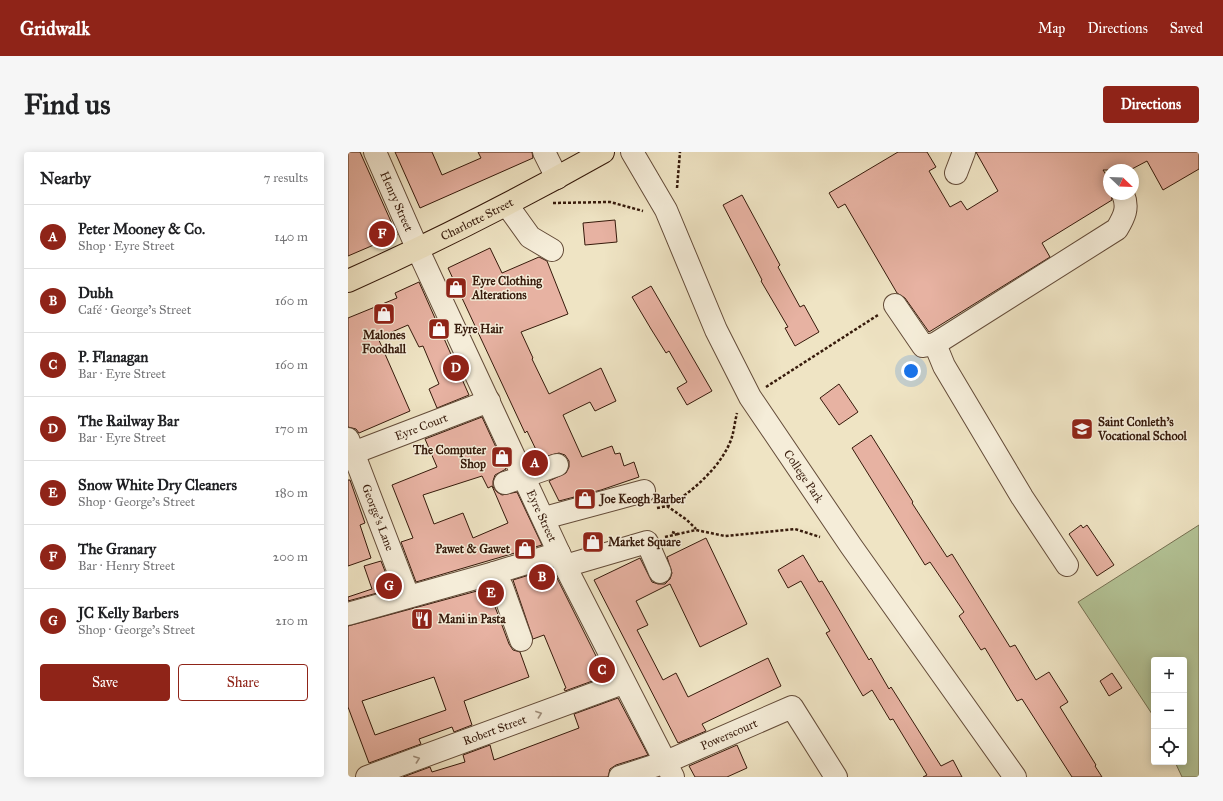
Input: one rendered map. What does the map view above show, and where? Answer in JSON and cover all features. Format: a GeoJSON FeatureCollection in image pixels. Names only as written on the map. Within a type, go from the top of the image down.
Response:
{"type":"FeatureCollection","features":[{"type":"Feature","properties":{"kind":"main road","name":"Charlotte Street"},"geometry":{"type":"LineString","coordinates":[[348,281],[418,250],[507,205],[603,152]]}},
{"type":"Feature","properties":{"kind":"street","name":"Henry Street"},"geometry":{"type":"LineString","coordinates":[[375,152],[418,250]]}},
{"type":"Feature","properties":{"kind":"street"},"geometry":{"type":"LineString","coordinates":[[544,152],[557,178]]}},
{"type":"Feature","properties":{"kind":"street","name":"College Park"},"geometry":{"type":"LineString","coordinates":[[632,152],[666,210],[716,330],[750,397],[851,546],[1015,777]]}},
{"type":"Feature","properties":{"kind":"street"},"geometry":{"type":"LineString","coordinates":[[956,173],[964,152]]}},
{"type":"Feature","properties":{"kind":"street"},"geometry":{"type":"LineString","coordinates":[[895,305],[923,346],[935,344],[1116,229],[1125,215],[1126,200]]}},
{"type":"Feature","properties":{"kind":"street"},"geometry":{"type":"LineString","coordinates":[[507,205],[530,237],[552,250]]}},
{"type":"Feature","properties":{"kind":"street","name":"Eyre Street"},"geometry":{"type":"LineString","coordinates":[[418,250],[489,401],[514,480],[544,518],[562,560],[623,683],[669,769]]}},
{"type":"Feature","properties":{"kind":"street"},"geometry":{"type":"LineString","coordinates":[[935,344],[944,366],[1022,497],[1067,565]]}},
{"type":"Feature","properties":{"kind":"street","name":"Eyre Court"},"geometry":{"type":"LineString","coordinates":[[351,446],[489,401]]}},
{"type":"Feature","properties":{"kind":"street","name":"George's Lane"},"geometry":{"type":"LineString","coordinates":[[351,446],[408,596]]}},
{"type":"Feature","properties":{"kind":"street"},"geometry":{"type":"LineString","coordinates":[[514,480],[556,466]]}},
{"type":"Feature","properties":{"kind":"street"},"geometry":{"type":"LineString","coordinates":[[544,518],[644,491]]}},
{"type":"Feature","properties":{"kind":"street"},"geometry":{"type":"LineString","coordinates":[[348,614],[494,573],[647,542],[660,572]]}},
{"type":"Feature","properties":{"kind":"street"},"geometry":{"type":"LineString","coordinates":[[494,573],[502,587],[521,640]]}},
{"type":"Feature","properties":{"kind":"street","name":"Robert Street"},"geometry":{"type":"LineString","coordinates":[[367,777],[623,683]]}},
{"type":"Feature","properties":{"kind":"street","name":"Powerscourt"},"geometry":{"type":"LineString","coordinates":[[620,777],[669,769],[792,707],[836,777]]}},
{"type":"Feature","properties":{"kind":"path"},"geometry":{"type":"LineString","coordinates":[[526,194],[549,203],[610,202],[643,211],[666,210],[676,194],[680,152]]}},
{"type":"Feature","properties":{"kind":"path"},"geometry":{"type":"LineString","coordinates":[[657,508],[667,506],[687,520],[696,530]]}},
{"type":"Feature","properties":{"kind":"path"},"geometry":{"type":"LineString","coordinates":[[672,532],[678,534],[696,530],[725,536],[795,529],[821,537]]}},
{"type":"Feature","properties":{"kind":"green space"},"geometry":{"type":"Polygon","coordinates":[[[1199,525],[1199,777],[1182,777],[1176,765],[1187,765],[1187,657],[1151,657],[1151,712],[1078,602],[1199,525]]]}},
{"type":"Feature","properties":{"kind":"building"},"geometry":{"type":"Polygon","coordinates":[[[348,152],[360,152],[397,235],[348,256],[348,152]]]}},
{"type":"Feature","properties":{"kind":"building"},"geometry":{"type":"Polygon","coordinates":[[[395,152],[432,152],[442,175],[481,158],[478,152],[532,152],[533,158],[420,208],[395,152]]]}},
{"type":"Feature","properties":{"kind":"building"},"geometry":{"type":"Polygon","coordinates":[[[898,152],[927,152],[936,167],[929,171],[950,207],[961,201],[967,210],[998,191],[976,152],[1199,152],[1199,169],[1163,190],[1147,161],[1139,165],[1139,164],[1103,164],[1103,200],[1112,200],[1042,243],[1050,257],[929,332],[905,298],[897,293],[845,204],[838,208],[829,193],[898,152]]]}},
{"type":"Feature","properties":{"kind":"building"},"geometry":{"type":"Polygon","coordinates":[[[742,195],[780,265],[778,267],[800,307],[804,305],[819,332],[795,346],[785,328],[788,327],[761,281],[762,280],[723,205],[742,195]]]}},
{"type":"Feature","properties":{"kind":"building"},"geometry":{"type":"Polygon","coordinates":[[[615,220],[617,242],[585,245],[583,223],[615,220]]]}},
{"type":"Feature","properties":{"kind":"building"},"geometry":{"type":"Polygon","coordinates":[[[490,248],[502,273],[539,257],[547,261],[568,314],[521,332],[533,358],[532,359],[549,394],[601,368],[616,401],[595,411],[590,402],[563,415],[582,457],[612,446],[615,454],[620,453],[624,466],[634,462],[639,477],[601,490],[559,501],[549,481],[566,473],[569,467],[569,461],[565,455],[559,453],[540,458],[527,431],[525,433],[448,268],[490,248]]]}},
{"type":"Feature","properties":{"kind":"building"},"geometry":{"type":"Polygon","coordinates":[[[419,282],[469,395],[437,408],[429,389],[439,384],[423,346],[419,347],[408,325],[378,338],[410,411],[359,433],[356,429],[348,427],[348,318],[397,298],[395,293],[419,282]]]}},
{"type":"Feature","properties":{"kind":"building"},"geometry":{"type":"Polygon","coordinates":[[[651,286],[712,391],[687,405],[677,388],[687,382],[669,351],[666,353],[632,297],[651,286]]]}},
{"type":"Feature","properties":{"kind":"building"},"geometry":{"type":"Polygon","coordinates":[[[839,384],[858,412],[839,425],[820,398],[839,384]]]}},
{"type":"Feature","properties":{"kind":"building"},"geometry":{"type":"Polygon","coordinates":[[[482,417],[506,469],[495,475],[493,487],[502,495],[517,492],[542,545],[416,582],[401,542],[413,538],[392,485],[437,467],[425,439],[482,417]],[[482,476],[423,495],[434,524],[463,513],[473,538],[508,523],[492,486],[488,488],[482,476]]]}},
{"type":"Feature","properties":{"kind":"building"},"geometry":{"type":"Polygon","coordinates":[[[871,435],[947,557],[952,554],[1010,647],[1015,645],[1036,680],[1049,672],[1068,702],[1060,707],[1102,777],[1072,777],[1022,699],[1017,701],[985,648],[981,650],[959,616],[964,612],[930,562],[925,565],[852,448],[871,435]]]}},
{"type":"Feature","properties":{"kind":"building"},"geometry":{"type":"Polygon","coordinates":[[[348,480],[350,480],[365,523],[360,525],[371,558],[348,566],[348,480]]]}},
{"type":"Feature","properties":{"kind":"building"},"geometry":{"type":"Polygon","coordinates":[[[1081,525],[1083,528],[1087,525],[1114,565],[1097,576],[1069,534],[1081,525]]]}},
{"type":"Feature","properties":{"kind":"building"},"geometry":{"type":"Polygon","coordinates":[[[706,538],[747,624],[700,647],[670,584],[636,601],[648,625],[637,630],[663,680],[676,673],[688,697],[768,658],[781,686],[702,724],[706,731],[678,743],[594,580],[640,558],[652,582],[665,584],[670,579],[672,573],[667,557],[706,538]]]}},
{"type":"Feature","properties":{"kind":"building"},"geometry":{"type":"Polygon","coordinates":[[[803,555],[819,582],[822,581],[869,660],[871,658],[889,689],[891,687],[941,766],[953,760],[962,777],[923,777],[927,775],[893,719],[890,720],[872,690],[863,696],[826,633],[830,631],[801,581],[788,588],[778,570],[803,555]]]}},
{"type":"Feature","properties":{"kind":"building"},"geometry":{"type":"Polygon","coordinates":[[[381,561],[392,589],[348,601],[348,597],[372,589],[364,566],[381,561]]]}},
{"type":"Feature","properties":{"kind":"building"},"geometry":{"type":"Polygon","coordinates":[[[552,568],[606,676],[565,691],[564,689],[566,688],[544,635],[533,639],[513,580],[552,568]]]}},
{"type":"Feature","properties":{"kind":"building"},"geometry":{"type":"Polygon","coordinates":[[[488,588],[509,644],[513,650],[520,652],[529,677],[464,701],[472,725],[454,732],[452,727],[419,739],[421,744],[369,763],[348,707],[348,626],[488,588]],[[434,677],[362,701],[375,735],[446,710],[434,677]]]}},
{"type":"Feature","properties":{"kind":"building"},"geometry":{"type":"Polygon","coordinates":[[[1112,673],[1122,688],[1109,696],[1100,681],[1112,673]]]}},
{"type":"Feature","properties":{"kind":"building"},"geometry":{"type":"Polygon","coordinates":[[[618,698],[648,755],[616,765],[610,769],[608,777],[403,777],[430,767],[432,772],[465,762],[463,755],[490,745],[494,760],[579,728],[574,714],[618,698]]]}},
{"type":"Feature","properties":{"kind":"building"},"geometry":{"type":"Polygon","coordinates":[[[737,745],[747,768],[727,777],[695,777],[689,766],[737,745]]]}},
{"type":"Feature","properties":{"kind":"place","name":"The Granary"},"geometry":{"type":"Point","coordinates":[382,234]}},
{"type":"Feature","properties":{"kind":"place","name":"Eyre Clothing Alterations"},"geometry":{"type":"Point","coordinates":[456,288]}},
{"type":"Feature","properties":{"kind":"place","name":"Malones Foodhall"},"geometry":{"type":"Point","coordinates":[384,314]}},
{"type":"Feature","properties":{"kind":"place","name":"Eyre Hair"},"geometry":{"type":"Point","coordinates":[439,329]}},
{"type":"Feature","properties":{"kind":"place","name":"The Railway Bar"},"geometry":{"type":"Point","coordinates":[456,368]}},
{"type":"Feature","properties":{"kind":"place","name":"Saint Conleth's Vocational School"},"geometry":{"type":"Point","coordinates":[1082,429]}},
{"type":"Feature","properties":{"kind":"place","name":"The Computer Shop"},"geometry":{"type":"Point","coordinates":[502,457]}},
{"type":"Feature","properties":{"kind":"place","name":"Peter Mooney & Co."},"geometry":{"type":"Point","coordinates":[535,463]}},
{"type":"Feature","properties":{"kind":"place","name":"Joe Keogh Barber"},"geometry":{"type":"Point","coordinates":[585,499]}},
{"type":"Feature","properties":{"kind":"place","name":"Market Square"},"geometry":{"type":"Point","coordinates":[593,542]}},
{"type":"Feature","properties":{"kind":"place","name":"Pawet & Gawet"},"geometry":{"type":"Point","coordinates":[525,549]}},
{"type":"Feature","properties":{"kind":"place","name":"Dubh"},"geometry":{"type":"Point","coordinates":[542,577]}},
{"type":"Feature","properties":{"kind":"place","name":"JC Kelly Barbers"},"geometry":{"type":"Point","coordinates":[389,586]}},
{"type":"Feature","properties":{"kind":"place","name":"Snow White Dry Cleaners"},"geometry":{"type":"Point","coordinates":[491,593]}},
{"type":"Feature","properties":{"kind":"place","name":"Mani in Pasta"},"geometry":{"type":"Point","coordinates":[422,619]}},
{"type":"Feature","properties":{"kind":"place","name":"P. Flanagan"},"geometry":{"type":"Point","coordinates":[602,670]}}]}
